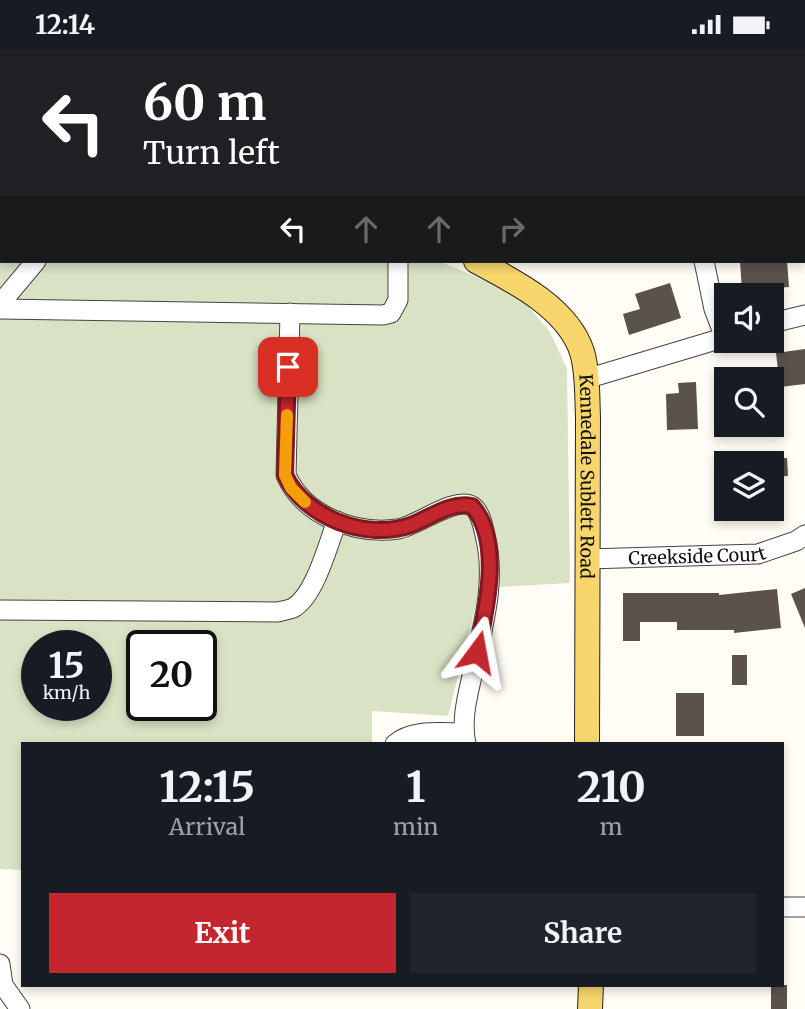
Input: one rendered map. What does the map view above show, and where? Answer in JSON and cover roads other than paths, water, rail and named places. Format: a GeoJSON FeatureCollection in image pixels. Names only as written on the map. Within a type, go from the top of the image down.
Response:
{"type":"FeatureCollection","features":[{"type":"Feature","properties":{"kind":"main road","name":"Kennedale Sublett Road"},"geometry":{"type":"LineString","coordinates":[[480,263],[529,290],[554,311],[575,337],[582,352],[586,379],[587,742]]}},
{"type":"Feature","properties":{"kind":"main road"},"geometry":{"type":"LineString","coordinates":[[590,1009],[591,987]]}},
{"type":"Feature","properties":{"kind":"street"},"geometry":{"type":"LineString","coordinates":[[0,307],[34,263]]}},
{"type":"Feature","properties":{"kind":"street"},"geometry":{"type":"LineString","coordinates":[[0,307],[383,315],[391,313],[398,300],[398,263]]}},
{"type":"Feature","properties":{"kind":"street"},"geometry":{"type":"LineString","coordinates":[[704,263],[714,309]]}},
{"type":"Feature","properties":{"kind":"street"},"geometry":{"type":"LineString","coordinates":[[289,313],[285,475],[291,488],[328,519],[380,529],[398,529],[460,504],[472,506],[479,514],[490,564],[489,601],[465,703],[465,739],[418,734],[406,736],[398,742]]}},
{"type":"Feature","properties":{"kind":"street"},"geometry":{"type":"LineString","coordinates":[[784,320],[805,315]]}},
{"type":"Feature","properties":{"kind":"street"},"geometry":{"type":"LineString","coordinates":[[586,379],[714,342]]}},
{"type":"Feature","properties":{"kind":"street"},"geometry":{"type":"LineString","coordinates":[[0,610],[277,612],[292,608],[303,600],[312,586],[337,521]]}},
{"type":"Feature","properties":{"kind":"street","name":"Creekside Court"},"geometry":{"type":"LineString","coordinates":[[587,559],[758,554],[796,541],[805,535]]}},
{"type":"Feature","properties":{"kind":"street"},"geometry":{"type":"LineString","coordinates":[[784,907],[805,907]]}},
{"type":"Feature","properties":{"kind":"street"},"geometry":{"type":"LineString","coordinates":[[0,964],[3,985],[20,1009]]}}]}
